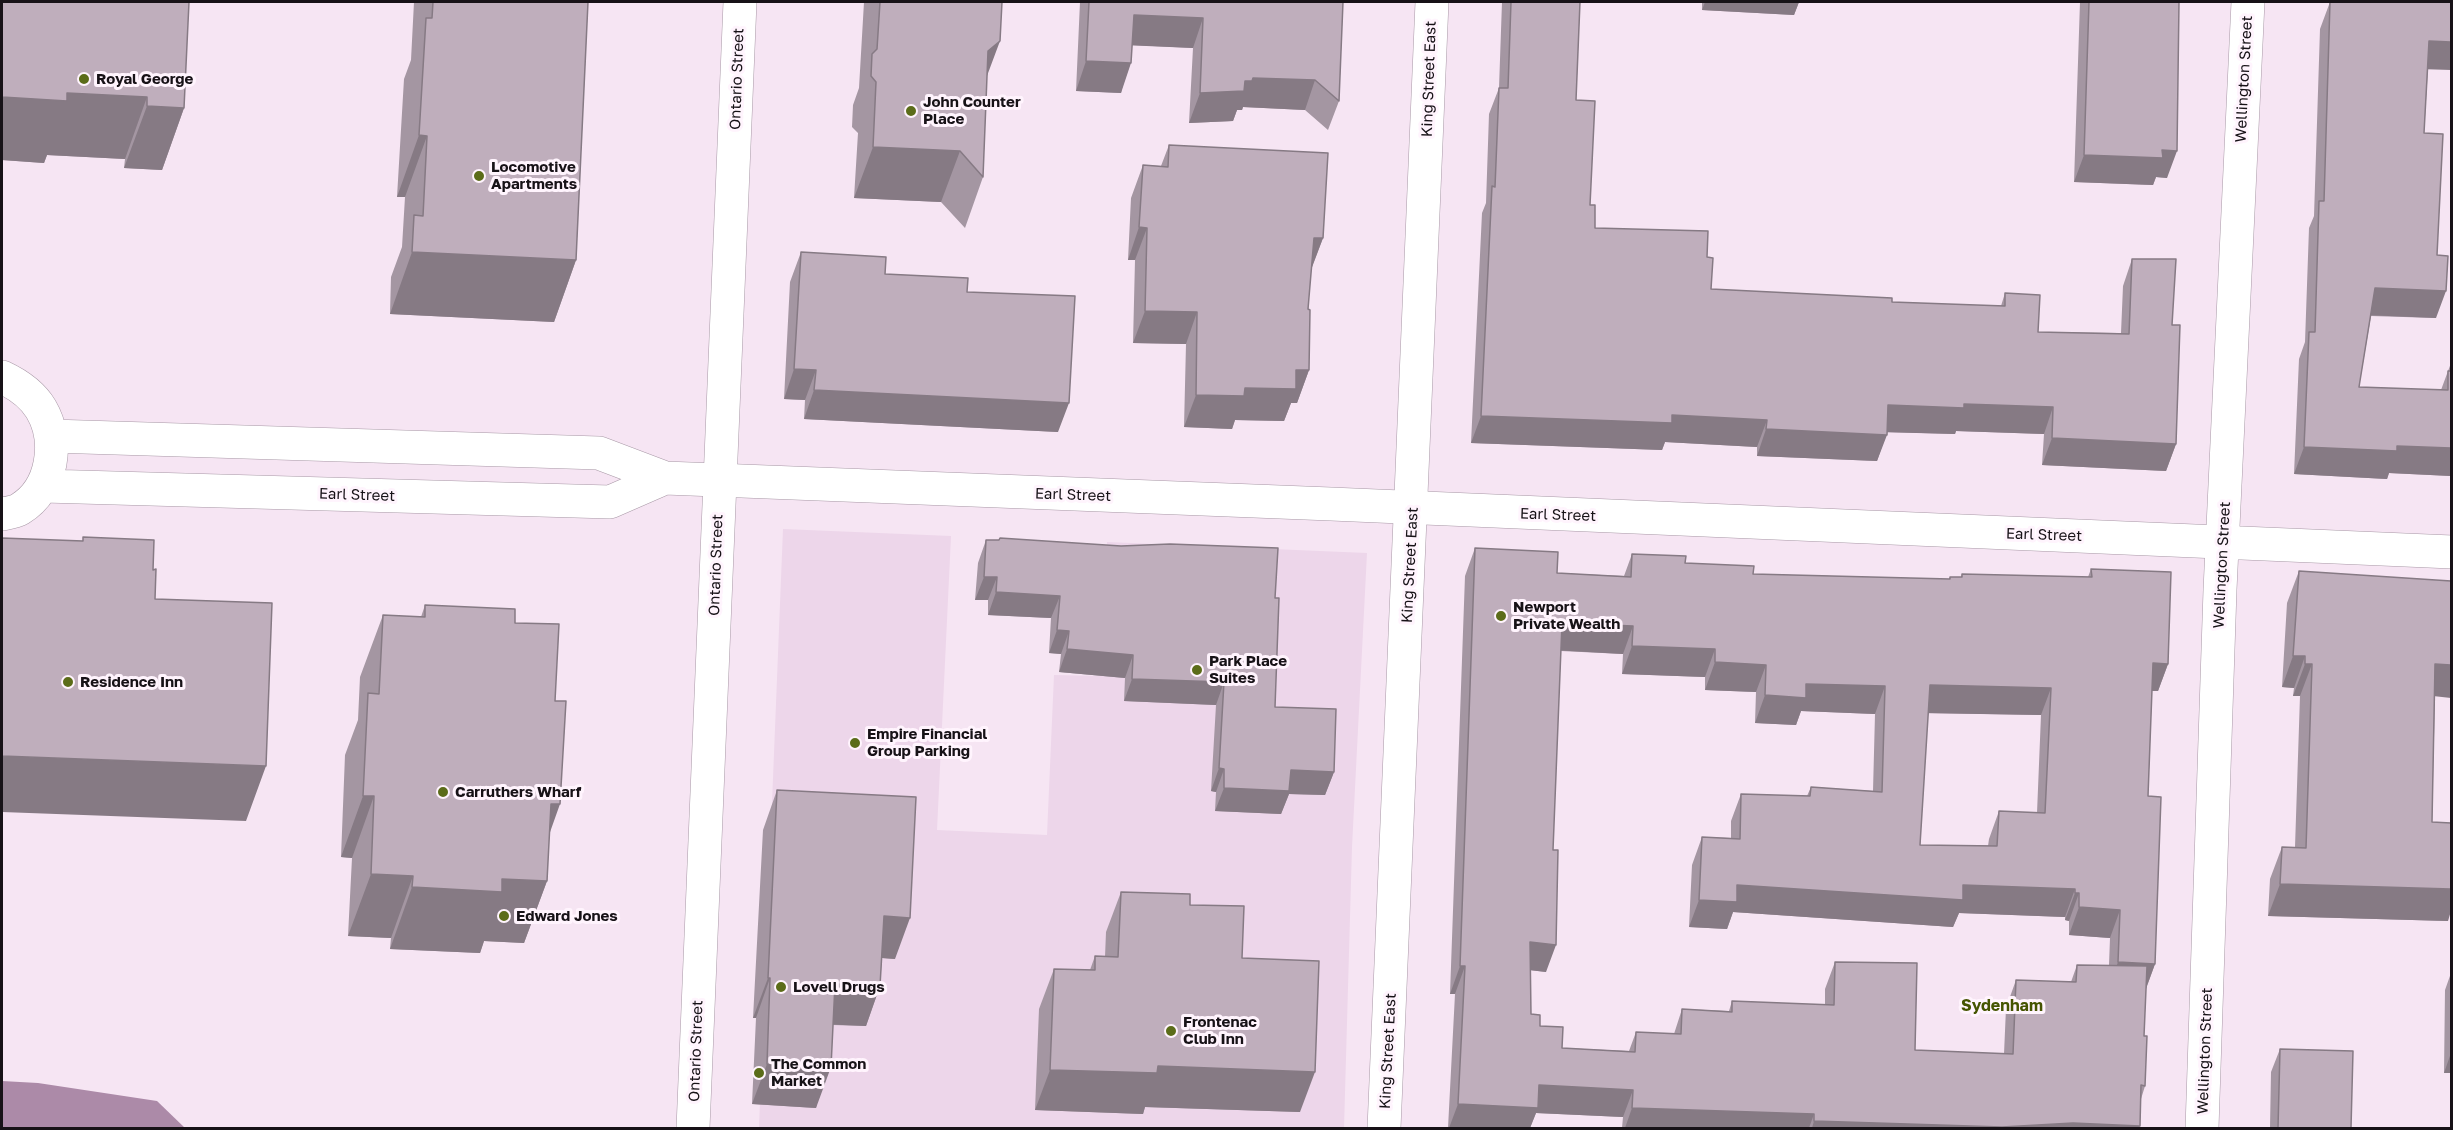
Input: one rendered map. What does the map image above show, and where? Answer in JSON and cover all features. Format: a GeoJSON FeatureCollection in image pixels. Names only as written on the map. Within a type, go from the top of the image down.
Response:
{"type":"FeatureCollection","features":[{"type":"Feature","properties":{"kind":"street","name":"Ontario Street"},"geometry":{"type":"LineString","coordinates":[[693,1128],[740,2]]}},
{"type":"Feature","properties":{"kind":"street","name":"King Street East"},"geometry":{"type":"LineString","coordinates":[[1384,1128],[1432,2]]}},
{"type":"Feature","properties":{"kind":"street","name":"Wellington Street"},"geometry":{"type":"LineString","coordinates":[[2202,1128],[2223,543],[2247,2]]}},
{"type":"Feature","properties":{"kind":"street"},"geometry":{"type":"LineString","coordinates":[[2,377],[20,385],[41,409],[51,436],[51,459],[44,486],[19,509],[2,514]]}},
{"type":"Feature","properties":{"kind":"street","name":"Earl Street"},"geometry":{"type":"LineString","coordinates":[[51,436],[600,453],[665,478],[2451,552]]}},
{"type":"Feature","properties":{"kind":"street","name":"Earl Street"},"geometry":{"type":"LineString","coordinates":[[44,486],[610,502],[665,478]]}},
{"type":"Feature","properties":{"kind":"shaded area"},"geometry":{"type":"Polygon","coordinates":[[[783,529],[951,536],[937,830],[1047,835],[1054,675],[1100,676],[1107,542],[1367,553],[1352,847],[1344,1128],[759,1127],[783,529]]]}},
{"type":"Feature","properties":{"kind":"shaded area"},"geometry":{"type":"Polygon","coordinates":[[[2,1081],[38,1083],[157,1101],[185,1128],[2,1128],[2,1081]]]}},
{"type":"Feature","properties":{"kind":"building","name":"Royal George"},"geometry":{"type":"Polygon","coordinates":[[[2,2],[189,2],[184,108],[147,106],[147,97],[67,93],[67,101],[2,97],[2,2]]]}},
{"type":"Feature","properties":{"kind":"building","name":"Locomotive Apartments"},"geometry":{"type":"Polygon","coordinates":[[[433,2],[588,2],[576,260],[412,252],[414,215],[423,216],[427,136],[419,135],[426,18],[432,18],[433,2]]]}},
{"type":"Feature","properties":{"kind":"building","name":"John Counter Place"},"geometry":{"type":"Polygon","coordinates":[[[880,2],[1002,2],[1000,41],[988,51],[983,177],[960,151],[873,147],[876,82],[871,76],[872,54],[877,49],[880,2]]]}},
{"type":"Feature","properties":{"kind":"building"},"geometry":{"type":"Polygon","coordinates":[[[1089,2],[1343,2],[1339,101],[1315,80],[1253,78],[1252,81],[1245,81],[1244,91],[1200,93],[1203,18],[1134,15],[1131,63],[1086,61],[1089,2]]]}},
{"type":"Feature","properties":{"kind":"building"},"geometry":{"type":"Polygon","coordinates":[[[1511,2],[1580,2],[1576,100],[1595,101],[1590,205],[1595,205],[1595,228],[1708,231],[1707,257],[1713,258],[1711,289],[1892,298],[1892,302],[2005,306],[2005,293],[2040,295],[2038,332],[2129,334],[2132,259],[2176,259],[2172,325],[2180,325],[2176,444],[2052,438],[2053,407],[1964,404],[1964,408],[1888,405],[1887,435],[1766,429],[1767,420],[1672,415],[1672,423],[1481,416],[1499,88],[1508,88],[1511,2]]]}},
{"type":"Feature","properties":{"kind":"building"},"geometry":{"type":"Polygon","coordinates":[[[2089,2],[2179,2],[2177,151],[2162,150],[2163,158],[2084,155],[2089,2]]]}},
{"type":"Feature","properties":{"kind":"building"},"geometry":{"type":"Polygon","coordinates":[[[2330,2],[2451,2],[2451,42],[2429,41],[2424,133],[2443,134],[2437,255],[2448,256],[2446,291],[2375,288],[2359,387],[2448,390],[2448,371],[2451,371],[2451,448],[2397,446],[2397,451],[2304,447],[2309,332],[2315,332],[2319,201],[2324,201],[2330,2]]]}},
{"type":"Feature","properties":{"kind":"building"},"geometry":{"type":"Polygon","coordinates":[[[1169,145],[1328,153],[1323,238],[1314,238],[1308,309],[1310,310],[1309,370],[1296,370],[1296,389],[1245,388],[1244,396],[1196,395],[1197,312],[1145,311],[1147,228],[1139,227],[1143,165],[1168,167],[1169,145]]]}},
{"type":"Feature","properties":{"kind":"building"},"geometry":{"type":"Polygon","coordinates":[[[801,252],[886,257],[885,274],[968,278],[967,292],[1075,296],[1069,403],[814,390],[816,370],[794,369],[801,252]]]}},
{"type":"Feature","properties":{"kind":"building"},"geometry":{"type":"Polygon","coordinates":[[[83,537],[154,540],[155,599],[272,603],[266,766],[2,756],[2,538],[83,541],[83,537]]]}},
{"type":"Feature","properties":{"kind":"building"},"geometry":{"type":"Polygon","coordinates":[[[1000,538],[1121,546],[1170,544],[1278,548],[1275,598],[1279,598],[1275,707],[1336,709],[1334,772],[1291,770],[1289,791],[1224,788],[1224,769],[1219,768],[1224,682],[1132,679],[1133,655],[1067,649],[1069,631],[1057,630],[1060,596],[996,592],[997,577],[984,577],[986,540],[999,540],[1000,538]]]}},
{"type":"Feature","properties":{"kind":"building"},"geometry":{"type":"Polygon","coordinates":[[[1475,548],[1558,552],[1557,573],[1631,577],[1632,554],[1686,556],[1685,563],[1754,566],[1753,574],[1950,579],[1950,577],[1962,577],[1962,574],[2092,577],[2091,569],[2171,572],[2168,664],[2153,663],[2148,796],[2161,797],[2155,964],[2118,962],[2120,910],[2079,907],[2079,893],[2075,893],[2075,889],[1963,885],[1963,900],[1737,885],[1737,902],[1699,900],[1702,837],[1740,839],[1741,794],[1810,796],[1811,787],[1882,792],[1885,686],[1806,684],[1806,698],[1765,695],[1766,665],[1715,662],[1715,649],[1632,646],[1633,626],[1562,623],[1553,850],[1558,850],[1556,945],[1530,942],[1531,1014],[1540,1015],[1540,1026],[1563,1027],[1562,1048],[1635,1052],[1636,1032],[1681,1034],[1682,1009],[1732,1012],[1732,1001],[1834,1005],[1835,962],[1917,963],[1915,1050],[2013,1054],[2016,980],[2076,982],[2077,965],[2147,966],[2144,1036],[2147,1036],[2145,1086],[2141,1085],[2140,1126],[2073,1123],[2002,1127],[1814,1121],[1814,1114],[1632,1108],[1633,1090],[1539,1085],[1538,1108],[1458,1104],[1465,966],[1460,966],[1475,548]],[[1930,685],[1920,845],[1997,846],[1999,811],[2045,813],[2051,688],[1930,685]]]}},
{"type":"Feature","properties":{"kind":"building"},"geometry":{"type":"Polygon","coordinates":[[[2299,571],[2451,581],[2451,665],[2435,664],[2432,822],[2451,823],[2451,889],[2280,884],[2282,847],[2306,848],[2312,664],[2305,664],[2305,656],[2293,656],[2299,571]]]}},
{"type":"Feature","properties":{"kind":"building","name":"Carruthers Wharf"},"geometry":{"type":"Polygon","coordinates":[[[425,605],[515,609],[515,623],[559,624],[555,701],[566,701],[560,804],[551,804],[547,881],[502,879],[502,892],[412,887],[413,876],[371,874],[374,796],[363,796],[368,693],[379,694],[383,615],[425,617],[425,605]]]}},
{"type":"Feature","properties":{"kind":"building"},"geometry":{"type":"Polygon","coordinates":[[[777,790],[916,797],[910,918],[884,916],[880,986],[835,984],[831,1067],[767,1064],[770,978],[768,978],[777,790]]]}},
{"type":"Feature","properties":{"kind":"building","name":"Frontenac Club Inn"},"geometry":{"type":"Polygon","coordinates":[[[1121,892],[1190,894],[1190,905],[1244,906],[1242,958],[1319,961],[1315,1072],[1158,1066],[1157,1073],[1050,1070],[1054,969],[1095,970],[1095,956],[1118,957],[1121,892]]]}},
{"type":"Feature","properties":{"kind":"building"},"geometry":{"type":"Polygon","coordinates":[[[2280,1049],[2353,1051],[2351,1128],[2278,1128],[2280,1049]]]}},
{"type":"Feature","properties":{"kind":"place","name":"Royal George"},"geometry":{"type":"Point","coordinates":[84,79]}},
{"type":"Feature","properties":{"kind":"place","name":"John Counter Place"},"geometry":{"type":"Point","coordinates":[911,111]}},
{"type":"Feature","properties":{"kind":"place","name":"Locomotive Apartments"},"geometry":{"type":"Point","coordinates":[479,176]}},
{"type":"Feature","properties":{"kind":"place","name":"Newport Private Wealth"},"geometry":{"type":"Point","coordinates":[1501,616]}},
{"type":"Feature","properties":{"kind":"place","name":"Park Place Suites"},"geometry":{"type":"Point","coordinates":[1197,670]}},
{"type":"Feature","properties":{"kind":"place","name":"Residence Inn"},"geometry":{"type":"Point","coordinates":[68,682]}},
{"type":"Feature","properties":{"kind":"place","name":"Empire Financial Group Parking"},"geometry":{"type":"Point","coordinates":[855,743]}},
{"type":"Feature","properties":{"kind":"place","name":"Carruthers Wharf"},"geometry":{"type":"Point","coordinates":[443,792]}},
{"type":"Feature","properties":{"kind":"place","name":"Edward Jones"},"geometry":{"type":"Point","coordinates":[504,916]}},
{"type":"Feature","properties":{"kind":"place","name":"Lovell Drugs"},"geometry":{"type":"Point","coordinates":[781,987]}},
{"type":"Feature","properties":{"kind":"place","name":"Frontenac Club Inn"},"geometry":{"type":"Point","coordinates":[1171,1031]}},
{"type":"Feature","properties":{"kind":"place","name":"The Common Market"},"geometry":{"type":"Point","coordinates":[759,1073]}},
{"type":"Feature","properties":{"kind":"district","name":"Sydenham"},"geometry":{"type":"Point","coordinates":[2002,1006]}}]}
